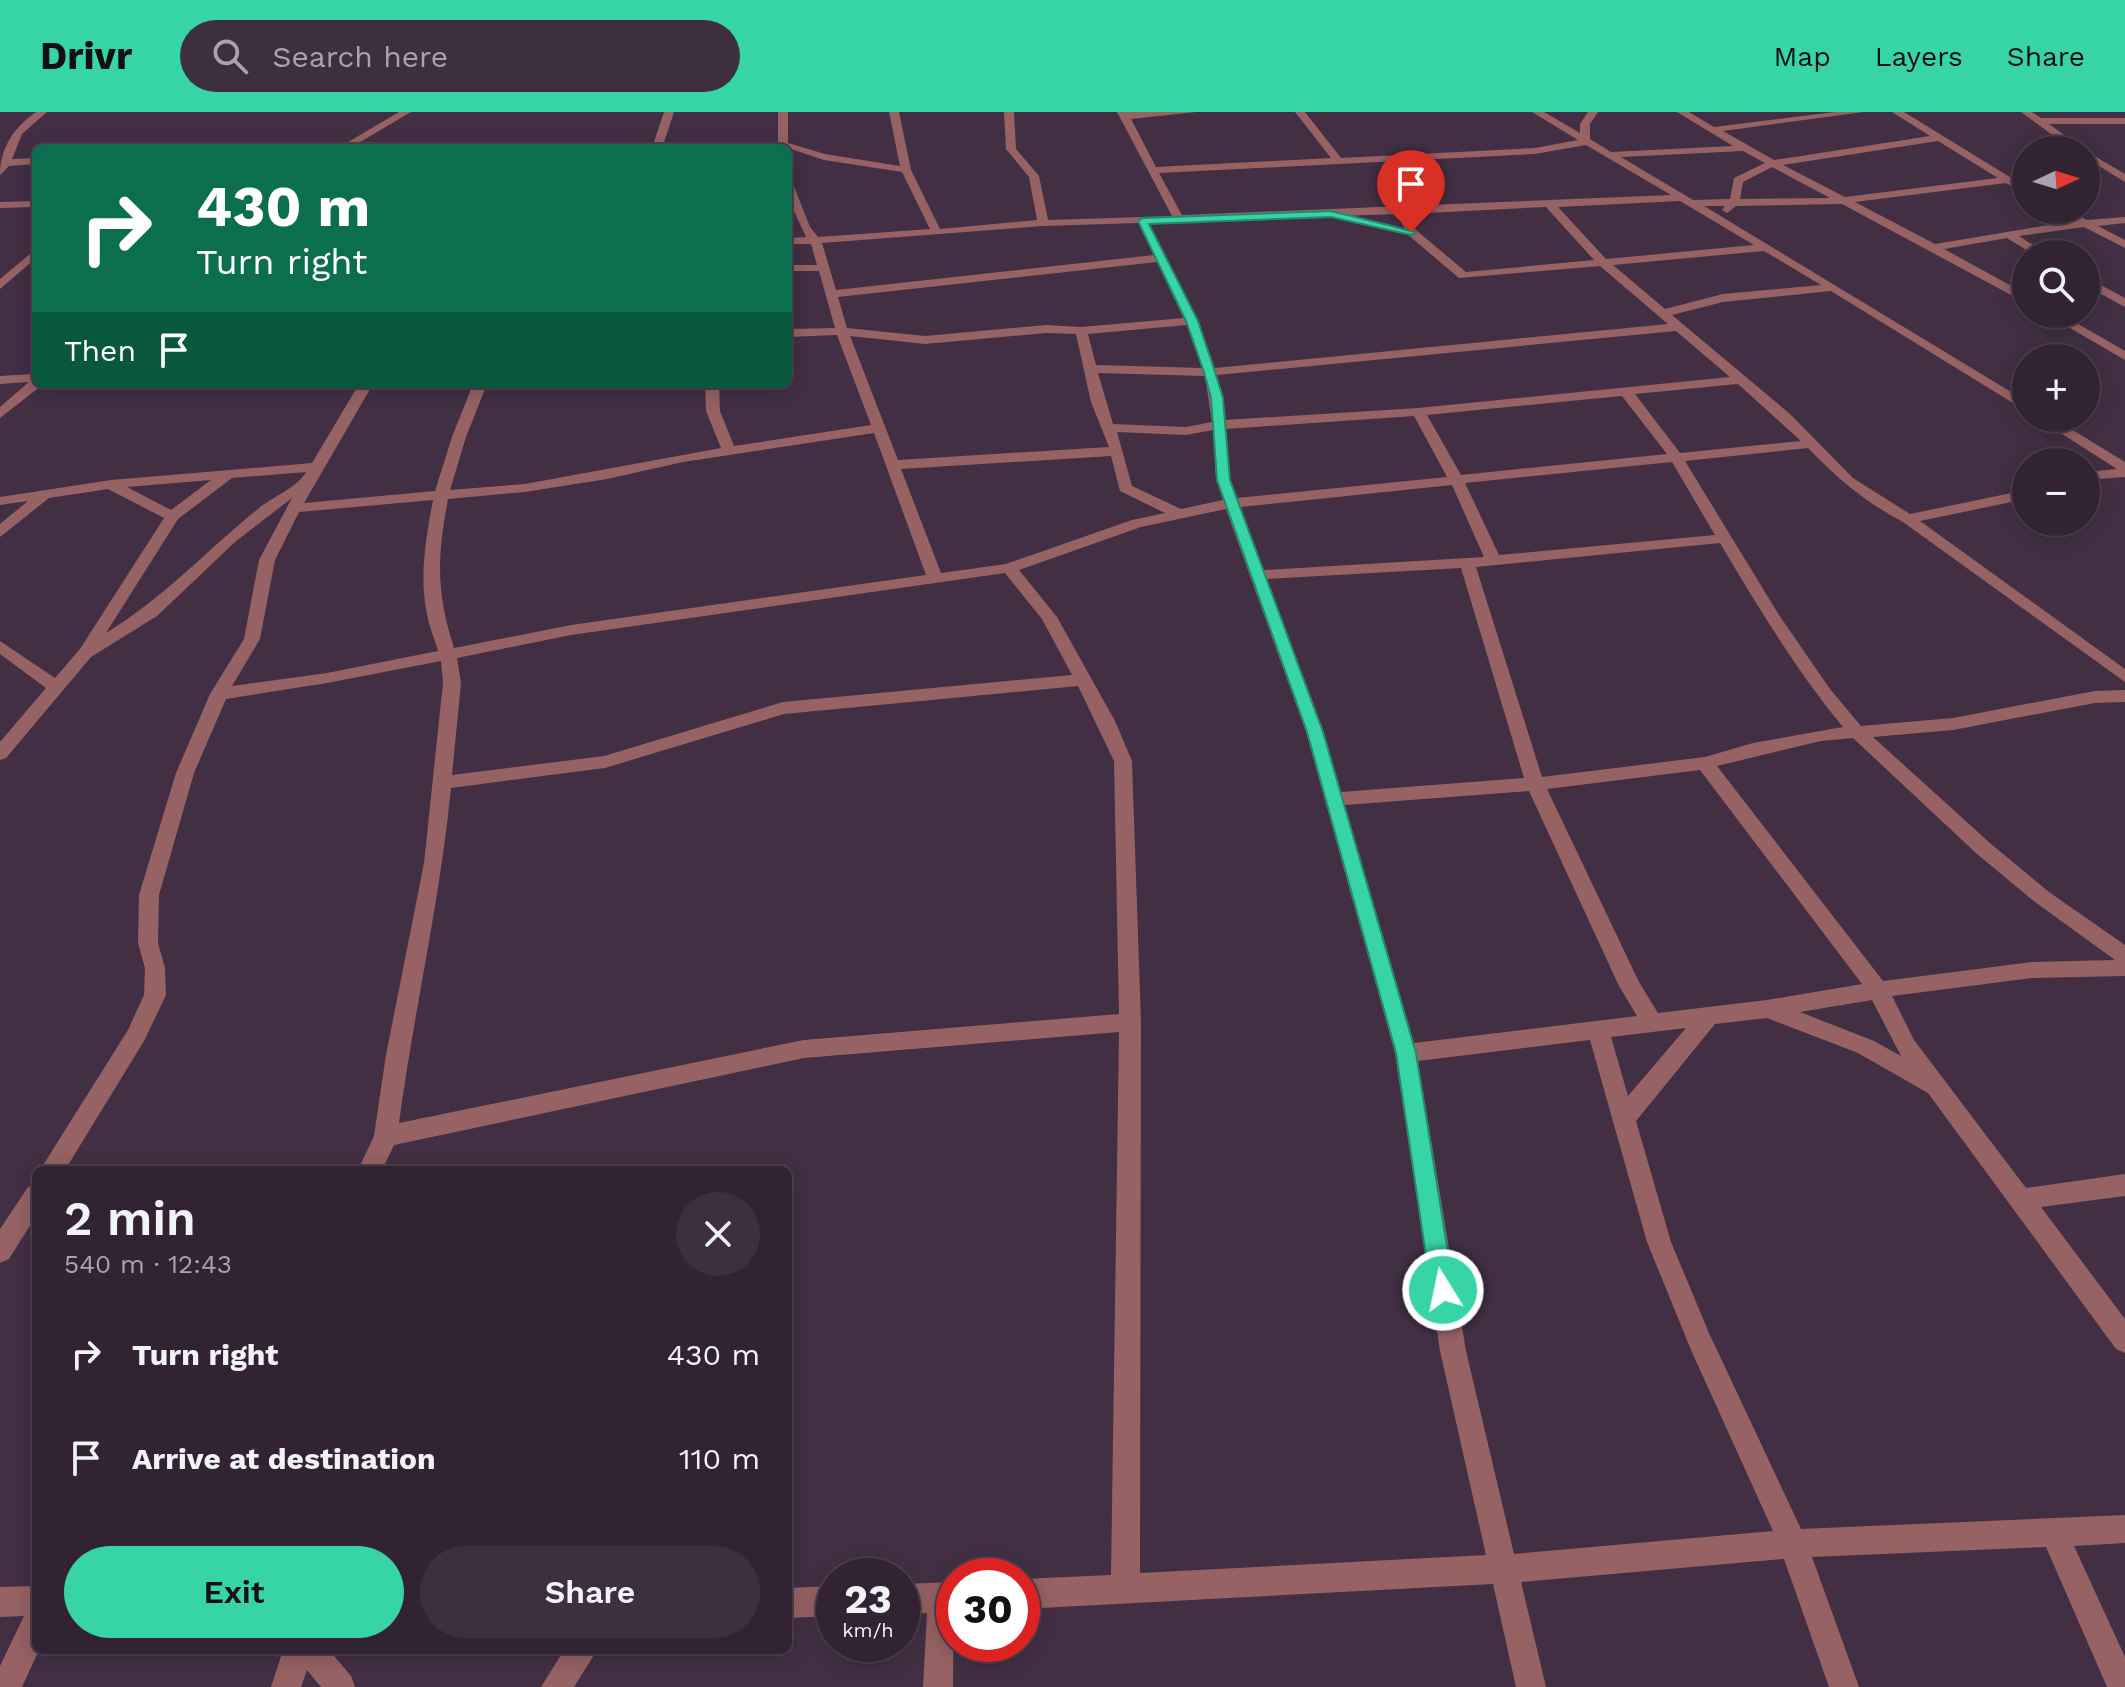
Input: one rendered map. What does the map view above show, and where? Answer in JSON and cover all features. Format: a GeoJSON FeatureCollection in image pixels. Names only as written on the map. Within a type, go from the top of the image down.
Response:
{"type":"FeatureCollection","features":[{"type":"Feature","properties":{"kind":"street"},"geometry":{"type":"LineString","coordinates":[[2,166],[13,141],[27,123],[42,112]]}},
{"type":"Feature","properties":{"kind":"street"},"geometry":{"type":"LineString","coordinates":[[350,144],[406,112]]}},
{"type":"Feature","properties":{"kind":"street"},"geometry":{"type":"LineString","coordinates":[[658,144],[669,112]]}},
{"type":"Feature","properties":{"kind":"street"},"geometry":{"type":"LineString","coordinates":[[782,144],[783,112]]}},
{"type":"Feature","properties":{"kind":"street"},"geometry":{"type":"LineString","coordinates":[[894,112],[906,170],[936,231]]}},
{"type":"Feature","properties":{"kind":"street"},"geometry":{"type":"LineString","coordinates":[[1009,112],[1011,149],[1034,176],[1043,223]]}},
{"type":"Feature","properties":{"kind":"street"},"geometry":{"type":"LineString","coordinates":[[1179,219],[1123,115],[1191,112]]}},
{"type":"Feature","properties":{"kind":"street"},"geometry":{"type":"LineString","coordinates":[[1300,112],[1338,160]]}},
{"type":"Feature","properties":{"kind":"street"},"geometry":{"type":"LineString","coordinates":[[1537,112],[1767,247],[2012,398]]}},
{"type":"Feature","properties":{"kind":"street"},"geometry":{"type":"LineString","coordinates":[[1585,142],[1585,124],[1593,112]]}},
{"type":"Feature","properties":{"kind":"street"},"geometry":{"type":"LineString","coordinates":[[1682,112],[2012,291]]}},
{"type":"Feature","properties":{"kind":"street"},"geometry":{"type":"LineString","coordinates":[[1711,130],[1858,112]]}},
{"type":"Feature","properties":{"kind":"street"},"geometry":{"type":"LineString","coordinates":[[1897,112],[2012,183]]}},
{"type":"Feature","properties":{"kind":"street"},"geometry":{"type":"LineString","coordinates":[[2026,112],[2060,136]]}},
{"type":"Feature","properties":{"kind":"street"},"geometry":{"type":"LineString","coordinates":[[2097,112],[2125,129]]}},
{"type":"Feature","properties":{"kind":"street"},"geometry":{"type":"LineString","coordinates":[[2038,121],[2125,121]]}},
{"type":"Feature","properties":{"kind":"street"},"geometry":{"type":"LineString","coordinates":[[1723,221],[1727,209],[1735,200],[1738,180],[1773,163],[1938,138]]}},
{"type":"Feature","properties":{"kind":"street"},"geometry":{"type":"LineString","coordinates":[[0,148],[13,141]]}},
{"type":"Feature","properties":{"kind":"street"},"geometry":{"type":"LineString","coordinates":[[1152,170],[1522,152],[1585,142]]}},
{"type":"Feature","properties":{"kind":"street"},"geometry":{"type":"LineString","coordinates":[[1608,155],[1744,148]]}},
{"type":"Feature","properties":{"kind":"street"},"geometry":{"type":"LineString","coordinates":[[792,149],[906,170]]}},
{"type":"Feature","properties":{"kind":"street"},"geometry":{"type":"LineString","coordinates":[[2,166],[32,162]]}},
{"type":"Feature","properties":{"kind":"street"},"geometry":{"type":"LineString","coordinates":[[2100,163],[2125,179]]}},
{"type":"Feature","properties":{"kind":"street"},"geometry":{"type":"LineString","coordinates":[[792,241],[816,242],[1043,223],[1687,200],[1842,201],[2007,180]]}},
{"type":"Feature","properties":{"kind":"street"},"geometry":{"type":"LineString","coordinates":[[792,194],[805,228],[816,242],[842,331],[935,577]]}},
{"type":"Feature","properties":{"kind":"street"},"geometry":{"type":"LineString","coordinates":[[0,205],[32,204]]}},
{"type":"Feature","properties":{"kind":"street"},"geometry":{"type":"LineString","coordinates":[[1549,204],[1603,263],[1785,417],[1857,488],[1908,519],[2125,677]]}},
{"type":"Feature","properties":{"kind":"street"},"geometry":{"type":"LineString","coordinates":[[1401,211],[1411,232],[1463,276],[1767,247]]}},
{"type":"Feature","properties":{"kind":"street"},"geometry":{"type":"LineString","coordinates":[[1331,214],[1384,226]]}},
{"type":"Feature","properties":{"kind":"street"},"geometry":{"type":"LineString","coordinates":[[2100,222],[2125,220]]}},
{"type":"Feature","properties":{"kind":"street"},"geometry":{"type":"LineString","coordinates":[[1143,221],[1192,321],[1210,372],[1217,398],[1223,480],[1315,732],[1406,1053],[1453,1351],[1531,1687]]}},
{"type":"Feature","properties":{"kind":"street"},"geometry":{"type":"LineString","coordinates":[[1936,247],[2078,224]]}},
{"type":"Feature","properties":{"kind":"street"},"geometry":{"type":"LineString","coordinates":[[2086,224],[2125,245]]}},
{"type":"Feature","properties":{"kind":"street"},"geometry":{"type":"LineString","coordinates":[[1398,229],[1411,232]]}},
{"type":"Feature","properties":{"kind":"street"},"geometry":{"type":"LineString","coordinates":[[2009,235],[2017,240]]}},
{"type":"Feature","properties":{"kind":"street"},"geometry":{"type":"LineString","coordinates":[[3,280],[32,255]]}},
{"type":"Feature","properties":{"kind":"street"},"geometry":{"type":"LineString","coordinates":[[831,294],[1161,258]]}},
{"type":"Feature","properties":{"kind":"street"},"geometry":{"type":"LineString","coordinates":[[792,268],[823,268]]}},
{"type":"Feature","properties":{"kind":"street"},"geometry":{"type":"LineString","coordinates":[[3,280],[22,277]]}},
{"type":"Feature","properties":{"kind":"street"},"geometry":{"type":"LineString","coordinates":[[1660,314],[1723,298],[1833,287]]}},
{"type":"Feature","properties":{"kind":"street"},"geometry":{"type":"LineString","coordinates":[[2100,289],[2125,303]]}},
{"type":"Feature","properties":{"kind":"street"},"geometry":{"type":"LineString","coordinates":[[792,333],[842,331],[925,340],[1192,321]]}},
{"type":"Feature","properties":{"kind":"street"},"geometry":{"type":"LineString","coordinates":[[1092,369],[1210,372],[1676,327]]}},
{"type":"Feature","properties":{"kind":"street"},"geometry":{"type":"LineString","coordinates":[[2076,328],[2125,356]]}},
{"type":"Feature","properties":{"kind":"street"},"geometry":{"type":"LineString","coordinates":[[1081,331],[1098,402],[1111,428],[1125,488],[1179,514]]}},
{"type":"Feature","properties":{"kind":"street"},"geometry":{"type":"LineString","coordinates":[[0,380],[32,380]]}},
{"type":"Feature","properties":{"kind":"street"},"geometry":{"type":"LineString","coordinates":[[1111,428],[1186,431],[1219,425],[1418,412],[1738,380]]}},
{"type":"Feature","properties":{"kind":"street"},"geometry":{"type":"LineString","coordinates":[[0,414],[32,384]]}},
{"type":"Feature","properties":{"kind":"street"},"geometry":{"type":"LineString","coordinates":[[54,1166],[136,1035],[155,995],[155,968],[148,943],[149,895],[185,773],[219,694],[252,639],[267,560],[292,508],[364,388]]}},
{"type":"Feature","properties":{"kind":"street"},"geometry":{"type":"LineString","coordinates":[[372,1166],[386,1136],[397,1055],[434,863],[452,683],[448,653],[434,613],[432,563],[443,494],[478,388]]}},
{"type":"Feature","properties":{"kind":"street"},"geometry":{"type":"LineString","coordinates":[[712,388],[713,411],[729,451]]}},
{"type":"Feature","properties":{"kind":"street"},"geometry":{"type":"LineString","coordinates":[[1626,392],[1675,456],[1771,615],[1824,693],[1855,730],[1984,849],[2042,897],[2125,956]]}},
{"type":"Feature","properties":{"kind":"street"},"geometry":{"type":"LineString","coordinates":[[1418,412],[1457,481],[1493,560]]}},
{"type":"Feature","properties":{"kind":"street"},"geometry":{"type":"LineString","coordinates":[[292,508],[525,488],[879,428]]}},
{"type":"Feature","properties":{"kind":"street"},"geometry":{"type":"LineString","coordinates":[[2065,432],[2125,471]]}},
{"type":"Feature","properties":{"kind":"street"},"geometry":{"type":"LineString","coordinates":[[219,694],[327,678],[618,623],[753,607],[1009,568],[1137,523],[1232,503],[1809,444]]}},
{"type":"Feature","properties":{"kind":"street"},"geometry":{"type":"LineString","coordinates":[[892,465],[1117,451]]}},
{"type":"Feature","properties":{"kind":"street"},"geometry":{"type":"LineString","coordinates":[[2100,474],[2125,471]]}},
{"type":"Feature","properties":{"kind":"street"},"geometry":{"type":"LineString","coordinates":[[0,501],[111,484],[226,476],[312,475]]}},
{"type":"Feature","properties":{"kind":"street"},"geometry":{"type":"LineString","coordinates":[[85,653],[151,613],[230,539],[312,475]]}},
{"type":"Feature","properties":{"kind":"street"},"geometry":{"type":"LineString","coordinates":[[0,754],[85,653],[172,516],[226,476]]}},
{"type":"Feature","properties":{"kind":"street"},"geometry":{"type":"LineString","coordinates":[[111,484],[172,516]]}},
{"type":"Feature","properties":{"kind":"street"},"geometry":{"type":"LineString","coordinates":[[0,532],[45,494]]}},
{"type":"Feature","properties":{"kind":"street"},"geometry":{"type":"LineString","coordinates":[[1908,519],[2012,498]]}},
{"type":"Feature","properties":{"kind":"street"},"geometry":{"type":"LineString","coordinates":[[1259,575],[1467,563],[1727,538]]}},
{"type":"Feature","properties":{"kind":"street"},"geometry":{"type":"LineString","coordinates":[[1467,563],[1535,784],[1624,975],[1652,1023]]}},
{"type":"Feature","properties":{"kind":"street"},"geometry":{"type":"LineString","coordinates":[[1009,568],[1041,605],[1106,721],[1123,761],[1130,1022],[1125,1590]]}},
{"type":"Feature","properties":{"kind":"street"},"geometry":{"type":"LineString","coordinates":[[0,646],[55,686]]}},
{"type":"Feature","properties":{"kind":"street"},"geometry":{"type":"LineString","coordinates":[[442,783],[605,762],[783,708],[1081,680]]}},
{"type":"Feature","properties":{"kind":"street"},"geometry":{"type":"LineString","coordinates":[[1334,799],[1535,784],[1705,763],[1753,749],[1855,730],[1953,724],[2095,697],[2125,696]]}},
{"type":"Feature","properties":{"kind":"street"},"geometry":{"type":"LineString","coordinates":[[0,728],[24,726]]}},
{"type":"Feature","properties":{"kind":"street"},"geometry":{"type":"LineString","coordinates":[[1705,763],[1878,990],[1906,1046],[2125,1340]]}},
{"type":"Feature","properties":{"kind":"street"},"geometry":{"type":"LineString","coordinates":[[1406,1053],[1767,1009],[1878,990],[2032,970],[2125,968]]}},
{"type":"Feature","properties":{"kind":"street"},"geometry":{"type":"LineString","coordinates":[[1767,1009],[1866,1047],[1935,1087]]}},
{"type":"Feature","properties":{"kind":"street"},"geometry":{"type":"LineString","coordinates":[[1624,1118],[1709,1016]]}},
{"type":"Feature","properties":{"kind":"street"},"geometry":{"type":"LineString","coordinates":[[386,1136],[804,1049],[1130,1022]]}},
{"type":"Feature","properties":{"kind":"street"},"geometry":{"type":"LineString","coordinates":[[1598,1030],[1659,1242],[1700,1341],[1793,1544],[1844,1687]]}},
{"type":"Feature","properties":{"kind":"street"},"geometry":{"type":"LineString","coordinates":[[2021,1199],[2125,1185]]}},
{"type":"Feature","properties":{"kind":"street"},"geometry":{"type":"LineString","coordinates":[[0,1251],[32,1201]]}},
{"type":"Feature","properties":{"kind":"street"},"geometry":{"type":"LineString","coordinates":[[1040,1593],[1503,1569],[1793,1544],[2125,1529]]}},
{"type":"Feature","properties":{"kind":"street"},"geometry":{"type":"LineString","coordinates":[[2054,1533],[2123,1687]]}},
{"type":"Feature","properties":{"kind":"street"},"geometry":{"type":"LineString","coordinates":[[0,1602],[32,1601]]}},
{"type":"Feature","properties":{"kind":"street"},"geometry":{"type":"LineString","coordinates":[[792,1603],[816,1602]]}},
{"type":"Feature","properties":{"kind":"street"},"geometry":{"type":"LineString","coordinates":[[6,1687],[32,1632]]}},
{"type":"Feature","properties":{"kind":"street"},"geometry":{"type":"LineString","coordinates":[[286,1687],[297,1654]]}},
{"type":"Feature","properties":{"kind":"street"},"geometry":{"type":"LineString","coordinates":[[313,1654],[340,1687]]}},
{"type":"Feature","properties":{"kind":"street"},"geometry":{"type":"LineString","coordinates":[[556,1687],[579,1654]]}},
{"type":"Feature","properties":{"kind":"street"},"geometry":{"type":"LineString","coordinates":[[938,1687],[941,1662]]}},
{"type":"Feature","properties":{"kind":"route"},"geometry":{"type":"LineString","coordinates":[[1411,232],[1331,214],[1143,221],[1192,321],[1210,372],[1217,398],[1223,480],[1315,732],[1406,1053],[1443,1290]]}}]}
